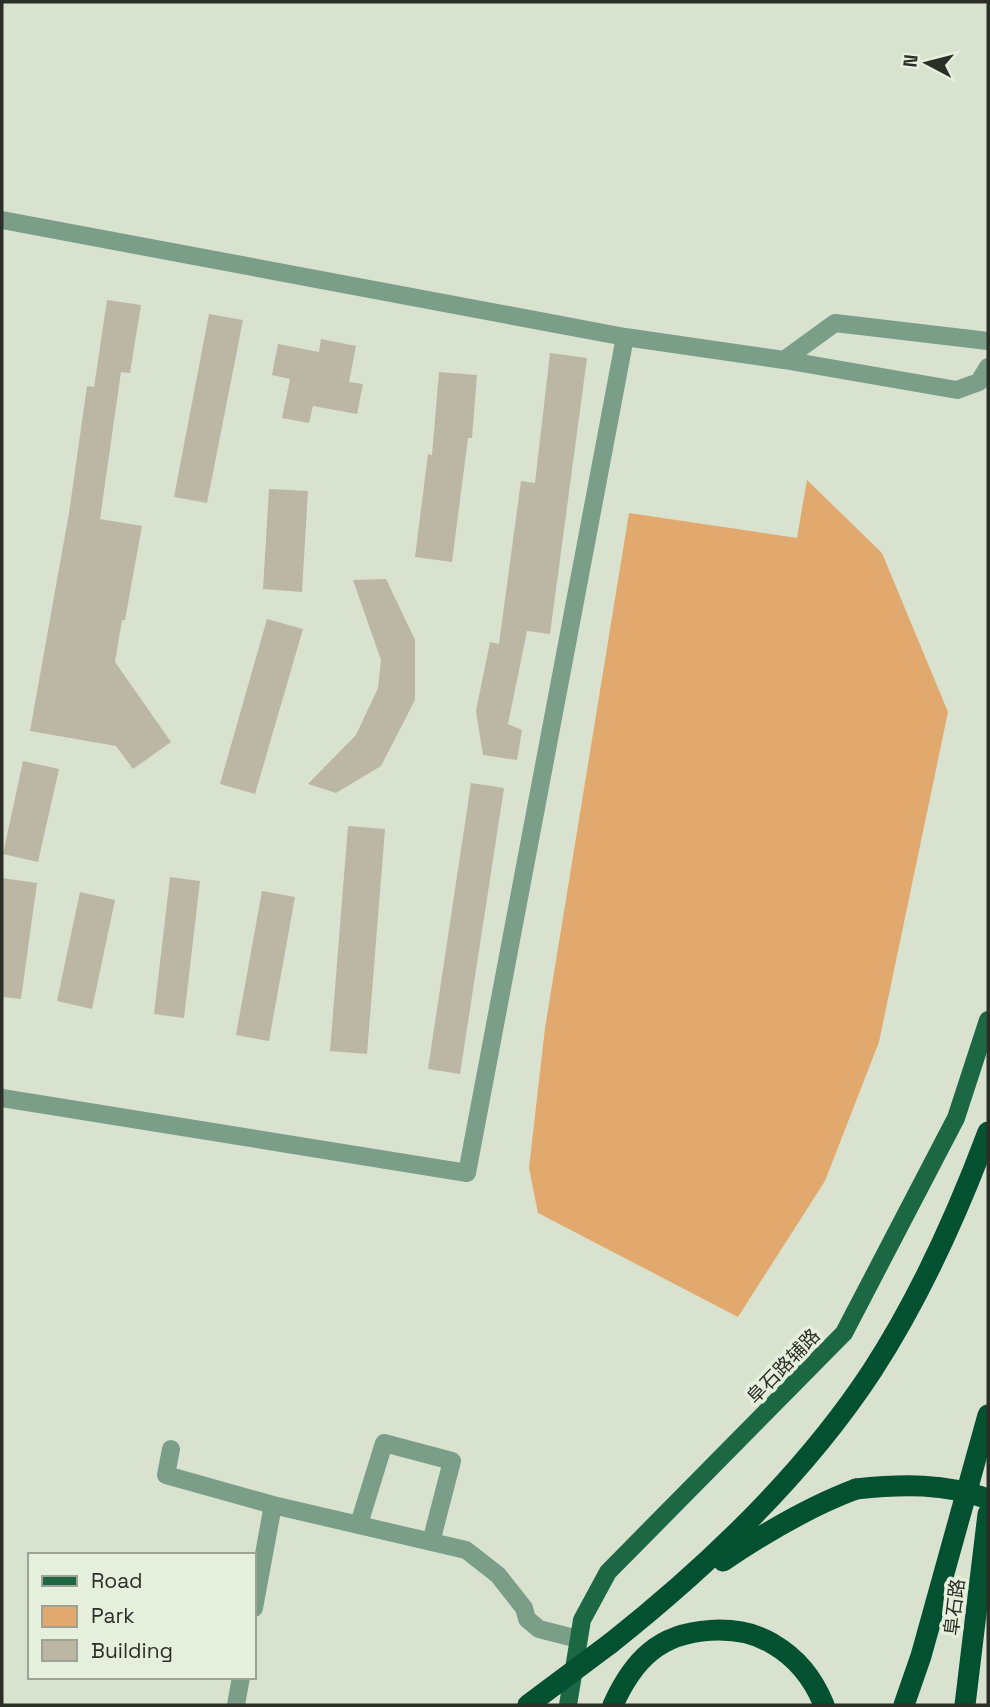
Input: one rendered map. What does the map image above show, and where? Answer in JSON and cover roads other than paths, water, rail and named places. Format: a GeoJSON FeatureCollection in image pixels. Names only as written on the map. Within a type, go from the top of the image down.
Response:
{"type":"FeatureCollection","features":[{"type":"Feature","properties":{"kind":"highway"},"geometry":{"type":"LineString","coordinates":[[528,1705],[676,1591],[739,1532],[820,1441],[871,1372],[937,1254],[968,1186],[988,1132]]}},
{"type":"Feature","properties":{"kind":"highway"},"geometry":{"type":"LineString","coordinates":[[904,1705],[988,1415]]}},
{"type":"Feature","properties":{"kind":"highway"},"geometry":{"type":"LineString","coordinates":[[676,1591],[776,1526],[821,1502],[856,1489],[900,1484],[941,1487],[988,1499]]}},
{"type":"Feature","properties":{"kind":"highway","name":"阜石路"},"geometry":{"type":"LineString","coordinates":[[965,1705],[988,1514]]}},
{"type":"Feature","properties":{"kind":"highway"},"geometry":{"type":"LineString","coordinates":[[613,1705],[624,1682],[650,1651],[682,1635],[708,1630],[741,1633],[771,1643],[796,1661],[817,1688],[824,1705]]}},
{"type":"Feature","properties":{"kind":"main road","name":"阜石路辅路"},"geometry":{"type":"LineString","coordinates":[[568,1705],[582,1620],[608,1572],[844,1333],[956,1118],[988,1020]]}},
{"type":"Feature","properties":{"kind":"street"},"geometry":{"type":"LineString","coordinates":[[2,220],[625,337],[785,360],[957,390],[979,382],[988,367]]}},
{"type":"Feature","properties":{"kind":"street"},"geometry":{"type":"LineString","coordinates":[[785,360],[835,323],[988,341]]}},
{"type":"Feature","properties":{"kind":"street"},"geometry":{"type":"LineString","coordinates":[[2,1098],[467,1173],[625,337]]}},
{"type":"Feature","properties":{"kind":"street"},"geometry":{"type":"LineString","coordinates":[[359,1524],[384,1443],[452,1461],[431,1542]]}},
{"type":"Feature","properties":{"kind":"street"},"geometry":{"type":"LineString","coordinates":[[171,1450],[166,1475],[273,1505],[466,1550],[498,1575],[524,1608],[527,1619],[539,1629],[578,1639]]}},
{"type":"Feature","properties":{"kind":"street"},"geometry":{"type":"LineString","coordinates":[[256,1597],[273,1505]]}},
{"type":"Feature","properties":{"kind":"street"},"geometry":{"type":"LineString","coordinates":[[236,1705],[241,1679]]}}]}
